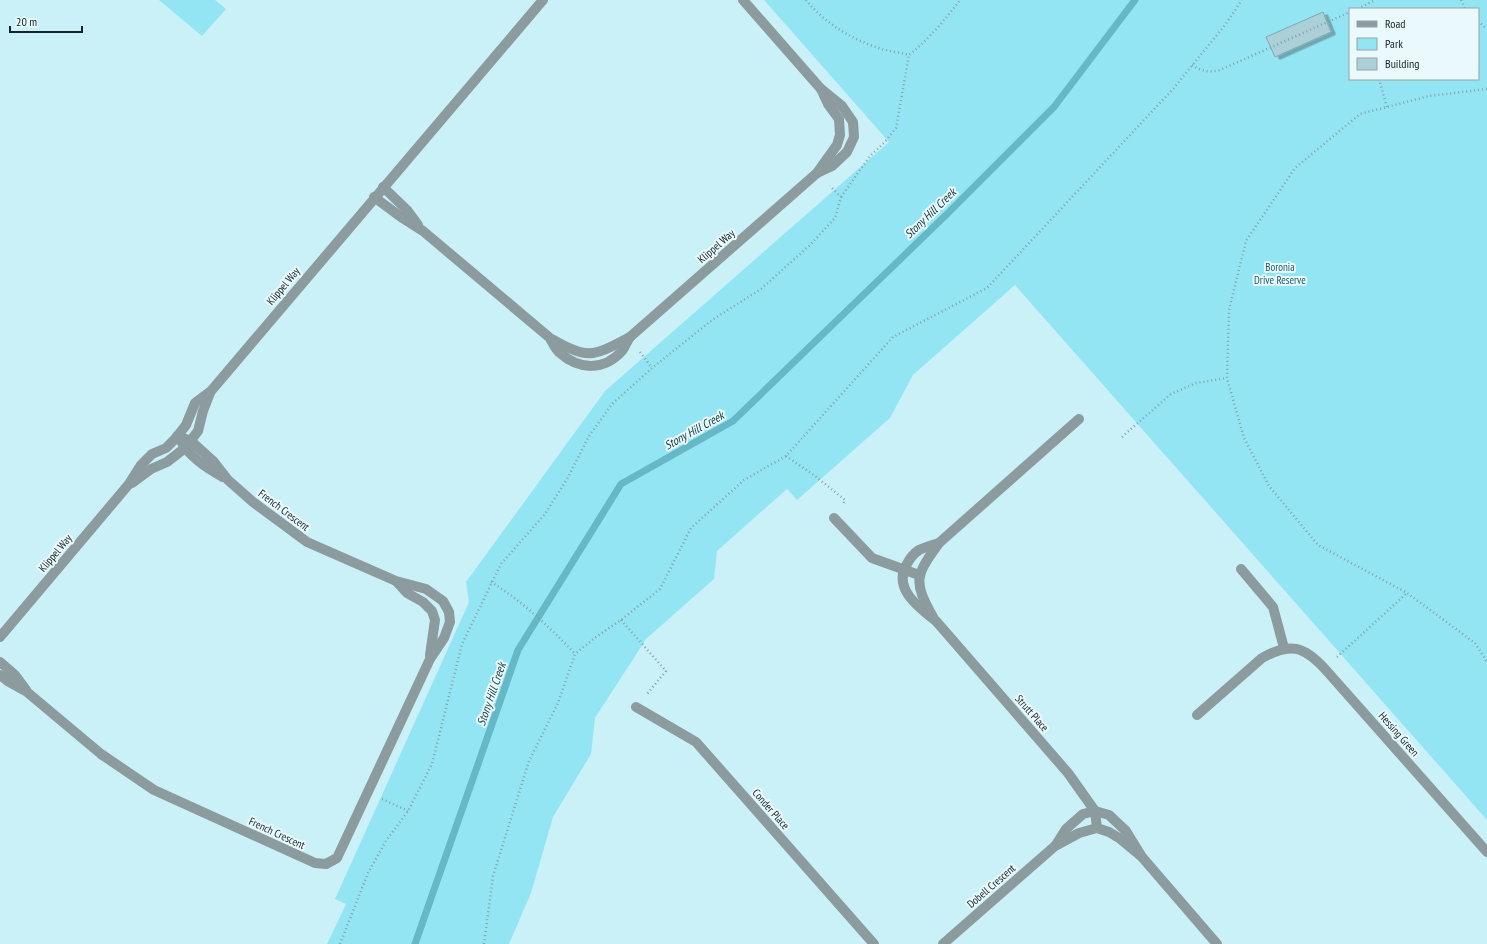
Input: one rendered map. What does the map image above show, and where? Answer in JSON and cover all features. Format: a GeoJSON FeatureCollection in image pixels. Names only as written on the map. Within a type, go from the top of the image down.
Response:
{"type":"FeatureCollection","features":[{"type":"Feature","properties":{"kind":"street","name":"Klippel Way"},"geometry":{"type":"LineString","coordinates":[[0,637],[129,484],[140,465],[152,454],[166,448],[177,436],[186,425],[195,403],[211,391],[374,197],[543,0]]}},
{"type":"Feature","properties":{"kind":"street","name":"Klippel Way"},"geometry":{"type":"LineString","coordinates":[[743,0],[821,89],[842,106],[853,122],[854,137],[847,152],[832,166],[817,173]]}},
{"type":"Feature","properties":{"kind":"street","name":"Klippel Way"},"geometry":{"type":"LineString","coordinates":[[374,197],[423,231],[550,338],[570,349],[587,354],[602,352],[630,337],[817,173],[837,145],[840,135],[839,119],[828,104],[821,89]]}},
{"type":"Feature","properties":{"kind":"street","name":"Klippel Way"},"geometry":{"type":"LineString","coordinates":[[383,187],[407,210],[423,231]]}},
{"type":"Feature","properties":{"kind":"street","name":"Klippel Way"},"geometry":{"type":"LineString","coordinates":[[129,484],[151,469],[167,462],[188,445],[198,431],[202,411],[211,391]]}},
{"type":"Feature","properties":{"kind":"street"},"geometry":{"type":"LineString","coordinates":[[834,518],[872,558],[919,575],[928,558],[939,543],[1079,419]]}},
{"type":"Feature","properties":{"kind":"street","name":"French Crescent"},"geometry":{"type":"LineString","coordinates":[[0,675],[27,692],[102,754],[154,790],[315,863],[326,864],[337,858],[430,659],[444,638],[450,622],[449,612],[443,601],[426,589],[396,581],[307,542],[253,502],[228,480],[214,462],[177,436]]}},
{"type":"Feature","properties":{"kind":"street"},"geometry":{"type":"LineString","coordinates":[[904,569],[912,555],[920,549],[939,543]]}},
{"type":"Feature","properties":{"kind":"street","name":"Strutt Place"},"geometry":{"type":"LineString","coordinates":[[904,569],[902,579],[906,592],[918,608],[936,621]]}},
{"type":"Feature","properties":{"kind":"street"},"geometry":{"type":"LineString","coordinates":[[1197,715],[1262,658],[1273,651],[1284,648],[1273,607],[1240,569]]}},
{"type":"Feature","properties":{"kind":"street","name":"Strutt Place"},"geometry":{"type":"LineString","coordinates":[[919,575],[922,598],[936,621],[1068,773],[1095,811],[1097,828]]}},
{"type":"Feature","properties":{"kind":"street","name":"French Crescent"},"geometry":{"type":"LineString","coordinates":[[396,581],[407,593],[423,602],[432,611],[435,620],[430,659]]}},
{"type":"Feature","properties":{"kind":"street","name":"Hessing Green"},"geometry":{"type":"LineString","coordinates":[[1284,648],[1294,648],[1305,651],[1316,659],[1487,852]]}},
{"type":"Feature","properties":{"kind":"street","name":"French Crescent"},"geometry":{"type":"LineString","coordinates":[[0,662],[15,675],[27,692]]}},
{"type":"Feature","properties":{"kind":"street","name":"Conder Place"},"geometry":{"type":"LineString","coordinates":[[636,707],[696,742],[874,944]]}},
{"type":"Feature","properties":{"kind":"street"},"geometry":{"type":"LineString","coordinates":[[1095,811],[1109,815],[1126,831],[1142,857],[1217,944]]}},
{"type":"Feature","properties":{"kind":"street","name":"Dobell Crescent"},"geometry":{"type":"LineString","coordinates":[[1055,846],[1071,824],[1083,814],[1095,811]]}},
{"type":"Feature","properties":{"kind":"street"},"geometry":{"type":"LineString","coordinates":[[1097,828],[1109,832],[1119,838],[1142,857]]}},
{"type":"Feature","properties":{"kind":"street","name":"Dobell Crescent"},"geometry":{"type":"LineString","coordinates":[[943,944],[1055,846],[1079,833],[1097,828]]}},
{"type":"Feature","properties":{"kind":"path"},"geometry":{"type":"LineString","coordinates":[[806,0],[816,12],[844,33],[876,47],[909,55]]}},
{"type":"Feature","properties":{"kind":"path"},"geometry":{"type":"LineString","coordinates":[[340,944],[368,873],[386,842],[408,810],[432,764],[462,644],[501,564],[545,514],[567,479],[589,436],[612,404],[652,368],[712,320],[761,288],[810,245],[835,218],[841,197],[870,156],[884,143],[896,128],[909,55],[919,47],[945,20],[960,0]]}},
{"type":"Feature","properties":{"kind":"path"},"geometry":{"type":"LineString","coordinates":[[484,944],[493,876],[529,760],[558,703],[575,654],[660,589],[691,528],[744,480],[786,456],[894,337],[987,288],[1174,89],[1225,25],[1242,0]]}},
{"type":"Feature","properties":{"kind":"path"},"geometry":{"type":"LineString","coordinates":[[1360,8],[1374,0]]}},
{"type":"Feature","properties":{"kind":"path"},"geometry":{"type":"LineString","coordinates":[[1192,65],[1200,70],[1213,72],[1220,70],[1349,12]]}},
{"type":"Feature","properties":{"kind":"path"},"geometry":{"type":"LineString","coordinates":[[1479,22],[1487,29]]}},
{"type":"Feature","properties":{"kind":"path"},"geometry":{"type":"LineString","coordinates":[[1379,80],[1388,107]]}},
{"type":"Feature","properties":{"kind":"path"},"geometry":{"type":"LineString","coordinates":[[1487,89],[1429,96],[1360,114],[1295,168],[1246,241],[1229,310],[1227,378],[1244,438],[1269,486],[1318,545],[1407,593],[1475,643],[1487,662]]}},
{"type":"Feature","properties":{"kind":"path"},"geometry":{"type":"LineString","coordinates":[[817,173],[841,197]]}},
{"type":"Feature","properties":{"kind":"path"},"geometry":{"type":"LineString","coordinates":[[1122,437],[1172,394],[1196,383],[1227,378]]}},
{"type":"Feature","properties":{"kind":"path"},"geometry":{"type":"LineString","coordinates":[[786,456],[815,476],[845,500],[834,518]]}},
{"type":"Feature","properties":{"kind":"path"},"geometry":{"type":"LineString","coordinates":[[491,582],[512,595],[554,631],[575,654]]}},
{"type":"Feature","properties":{"kind":"path"},"geometry":{"type":"LineString","coordinates":[[1325,669],[1407,593]]}},
{"type":"Feature","properties":{"kind":"path"},"geometry":{"type":"LineString","coordinates":[[621,620],[666,671],[636,707]]}},
{"type":"Feature","properties":{"kind":"path"},"geometry":{"type":"LineString","coordinates":[[367,793],[408,810]]}},
{"type":"Feature","properties":{"kind":"green space"},"geometry":{"type":"Polygon","coordinates":[[[159,0],[215,0],[226,9],[202,36],[159,0]]]}},
{"type":"Feature","properties":{"kind":"green space","name":"Boronia Drive Reserve"},"geometry":{"type":"Polygon","coordinates":[[[764,0],[1487,0],[1487,820],[1015,285],[913,375],[890,418],[797,500],[787,489],[717,551],[714,579],[646,639],[595,718],[591,754],[553,817],[531,893],[509,944],[327,944],[346,904],[335,899],[469,602],[466,582],[605,391],[889,142],[764,0]]]}},
{"type":"Feature","properties":{"kind":"building"},"geometry":{"type":"Polygon","coordinates":[[[1323,12],[1331,32],[1275,57],[1266,37],[1323,12]]]}},
{"type":"Feature","properties":{"kind":"waterway","name":"Stony Hill Creek"},"geometry":{"type":"LineString","coordinates":[[415,944],[518,650],[621,484],[733,421],[948,213],[1054,107],[1135,0]]}}]}
